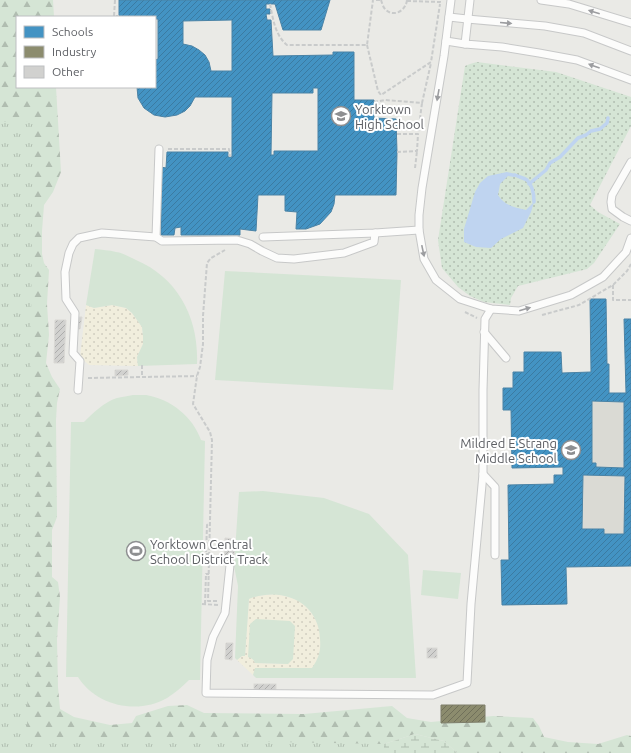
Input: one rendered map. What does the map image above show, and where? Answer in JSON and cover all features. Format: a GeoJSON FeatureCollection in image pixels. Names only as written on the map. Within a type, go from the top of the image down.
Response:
{"type":"FeatureCollection","features":[{"type":"Feature","properties":{"kind":"lane"},"geometry":{"type":"LineString","coordinates":[[451,0],[444,56],[422,188],[418,230],[424,259],[436,280],[460,299],[491,309],[519,310],[571,295],[603,277],[626,252],[631,238]]}},
{"type":"Feature","properties":{"kind":"lane"},"geometry":{"type":"LineString","coordinates":[[465,44],[470,0]]}},
{"type":"Feature","properties":{"kind":"lane"},"geometry":{"type":"LineString","coordinates":[[541,0],[569,4],[631,23]]}},
{"type":"Feature","properties":{"kind":"lane"},"geometry":{"type":"LineString","coordinates":[[449,16],[546,26],[584,33],[631,51]]}},
{"type":"Feature","properties":{"kind":"lane"},"geometry":{"type":"LineString","coordinates":[[446,41],[539,52],[577,60],[631,80]]}},
{"type":"Feature","properties":{"kind":"lane"},"geometry":{"type":"LineString","coordinates":[[156,237],[158,149]]}},
{"type":"Feature","properties":{"kind":"lane"},"geometry":{"type":"LineString","coordinates":[[631,162],[612,195],[611,202],[612,209],[631,221]]}},
{"type":"Feature","properties":{"kind":"lane"},"geometry":{"type":"LineString","coordinates":[[263,236],[375,233],[418,230]]}},
{"type":"Feature","properties":{"kind":"lane"},"geometry":{"type":"LineString","coordinates":[[78,390],[80,361],[73,353],[75,313],[66,299],[65,272],[69,253],[73,244],[79,238],[102,233],[156,237],[162,241],[237,240],[250,244],[277,258],[294,259],[344,253],[374,242],[375,233]]}},
{"type":"Feature","properties":{"kind":"lane"},"geometry":{"type":"LineString","coordinates":[[230,566],[225,613],[212,637],[208,660],[206,693],[433,695],[467,683],[471,604],[483,474],[484,332],[485,319],[491,309]]}},
{"type":"Feature","properties":{"kind":"lane"},"geometry":{"type":"LineString","coordinates":[[484,332],[506,358]]}},
{"type":"Feature","properties":{"kind":"lane"},"geometry":{"type":"LineString","coordinates":[[483,474],[495,487],[495,555]]}},
{"type":"Feature","properties":{"kind":"path"},"geometry":{"type":"LineString","coordinates":[[115,0],[114,16],[119,16]]}},
{"type":"Feature","properties":{"kind":"path"},"geometry":{"type":"LineString","coordinates":[[373,0],[367,45],[378,91],[385,100]]}},
{"type":"Feature","properties":{"kind":"path"},"geometry":{"type":"LineString","coordinates":[[376,0],[381,0],[385,9],[393,13],[402,10],[405,7],[407,0],[440,1],[431,62],[422,103],[417,151],[397,152]]}},
{"type":"Feature","properties":{"kind":"path"},"geometry":{"type":"LineString","coordinates":[[270,4],[275,28],[281,40],[287,45],[367,45]]}},
{"type":"Feature","properties":{"kind":"path"},"geometry":{"type":"LineString","coordinates":[[381,95],[431,62]]}},
{"type":"Feature","properties":{"kind":"path"},"geometry":{"type":"LineString","coordinates":[[374,102],[385,100],[422,103]]}},
{"type":"Feature","properties":{"kind":"path"},"geometry":{"type":"LineString","coordinates":[[397,134],[418,134]]}},
{"type":"Feature","properties":{"kind":"path"},"geometry":{"type":"LineString","coordinates":[[158,149],[229,149],[230,157]]}},
{"type":"Feature","properties":{"kind":"path"},"geometry":{"type":"LineString","coordinates":[[222,601],[208,601],[212,440],[210,432],[193,404],[203,344],[203,316],[207,263],[211,258],[236,245],[237,240]]}},
{"type":"Feature","properties":{"kind":"path"},"geometry":{"type":"LineString","coordinates":[[613,285],[613,300],[631,300]]}},
{"type":"Feature","properties":{"kind":"path"},"geometry":{"type":"LineString","coordinates":[[464,311],[477,318],[478,322]]}},
{"type":"Feature","properties":{"kind":"path"},"geometry":{"type":"LineString","coordinates":[[142,365],[142,376]]}},
{"type":"Feature","properties":{"kind":"path"},"geometry":{"type":"LineString","coordinates":[[79,378],[197,376]]}},
{"type":"Feature","properties":{"kind":"path"},"geometry":{"type":"LineString","coordinates":[[204,525],[210,523]]}},
{"type":"Feature","properties":{"kind":"path"},"geometry":{"type":"LineString","coordinates":[[207,525],[206,554],[210,554]]}},
{"type":"Feature","properties":{"kind":"path"},"geometry":{"type":"LineString","coordinates":[[209,574],[206,574],[203,604],[222,605]]}},
{"type":"Feature","properties":{"kind":"shaded area","name":"Mildred E Strang Middle School"},"geometry":{"type":"Polygon","coordinates":[[[590,299],[606,299],[609,393],[626,393],[624,319],[631,319],[631,566],[566,567],[567,604],[502,605],[501,560],[509,560],[508,485],[554,484],[554,475],[563,475],[562,467],[512,468],[511,410],[503,410],[503,388],[513,388],[513,372],[524,372],[524,352],[561,352],[562,373],[591,372],[590,299]]]}},
{"type":"Feature","properties":{"kind":"green space"},"geometry":{"type":"Polygon","coordinates":[[[0,0],[53,0],[54,16],[16,16],[16,88],[56,88],[61,172],[53,192],[44,205],[42,254],[44,263],[49,270],[47,304],[49,335],[46,363],[52,377],[60,389],[56,420],[57,517],[52,530],[52,577],[58,582],[60,597],[57,639],[60,709],[74,717],[110,725],[132,723],[136,716],[168,706],[187,705],[204,713],[304,714],[392,706],[407,718],[431,722],[493,716],[533,718],[544,737],[568,742],[598,744],[627,735],[631,736],[631,753],[457,753],[444,741],[415,734],[384,744],[58,751],[27,737],[0,579],[0,0]]]}},
{"type":"Feature","properties":{"kind":"green space"},"geometry":{"type":"Polygon","coordinates":[[[477,62],[556,72],[631,97],[631,126],[590,205],[598,212],[620,224],[594,263],[587,269],[518,286],[511,298],[510,305],[484,302],[470,296],[458,287],[442,268],[438,240],[465,66],[477,62]]]}},
{"type":"Feature","properties":{"kind":"green space"},"geometry":{"type":"Polygon","coordinates":[[[33,121],[27,737],[384,744],[384,753],[0,753],[0,122],[33,121]]]}},
{"type":"Feature","properties":{"kind":"green space"},"geometry":{"type":"Polygon","coordinates":[[[95,249],[108,250],[124,254],[151,268],[164,277],[183,302],[190,316],[197,347],[197,364],[138,366],[137,357],[143,344],[142,327],[132,313],[126,308],[112,305],[94,308],[86,305],[95,249]]]}},
{"type":"Feature","properties":{"kind":"green space"},"geometry":{"type":"Polygon","coordinates":[[[225,271],[401,280],[393,390],[215,380],[225,271]]]}},
{"type":"Feature","properties":{"kind":"green space","name":"Yorktown Central School District Track"},"geometry":{"type":"Polygon","coordinates":[[[133,395],[155,397],[164,400],[180,410],[193,424],[201,440],[205,441],[200,680],[189,680],[167,698],[156,703],[143,706],[118,705],[106,701],[95,695],[78,677],[66,677],[71,422],[84,422],[108,402],[117,398],[133,395]]]}},
{"type":"Feature","properties":{"kind":"green space"},"geometry":{"type":"Polygon","coordinates":[[[263,491],[324,498],[369,514],[408,555],[416,678],[256,678],[253,675],[255,668],[312,668],[320,651],[318,626],[313,615],[306,606],[285,596],[273,594],[261,595],[249,599],[245,656],[242,656],[237,660],[235,658],[238,586],[234,566],[239,492],[263,491]]]}},
{"type":"Feature","properties":{"kind":"green space"},"geometry":{"type":"Polygon","coordinates":[[[423,570],[461,573],[458,599],[421,595],[423,570]]]}},
{"type":"Feature","properties":{"kind":"green space"},"geometry":{"type":"Polygon","coordinates":[[[0,579],[27,737],[58,751],[384,744],[415,734],[444,741],[457,753],[0,753],[0,579]]]}},
{"type":"Feature","properties":{"kind":"green space"},"geometry":{"type":"Polygon","coordinates":[[[256,619],[290,621],[295,626],[293,659],[288,664],[255,663],[253,659],[248,657],[250,624],[256,619]]]}},
{"type":"Feature","properties":{"kind":"sand"},"geometry":{"type":"Polygon","coordinates":[[[86,305],[94,308],[112,305],[126,308],[132,313],[142,327],[143,344],[137,357],[138,366],[89,365],[80,357],[86,305]]]}},
{"type":"Feature","properties":{"kind":"sand"},"geometry":{"type":"Polygon","coordinates":[[[276,594],[293,598],[308,608],[317,622],[321,637],[320,653],[312,668],[256,668],[253,675],[237,660],[242,656],[245,656],[249,598],[276,594]],[[251,658],[255,663],[288,664],[251,658]]]}},
{"type":"Feature","properties":{"kind":"water"},"geometry":{"type":"Polygon","coordinates":[[[507,172],[516,174],[514,177],[508,176],[500,184],[498,195],[501,199],[510,206],[526,210],[534,202],[523,228],[501,239],[491,248],[476,247],[464,242],[464,229],[475,192],[480,183],[488,176],[507,172]]]}},
{"type":"Feature","properties":{"kind":"building: Schools","name":"Yorktown High School"},"geometry":{"type":"Polygon","coordinates":[[[119,0],[330,0],[321,30],[283,30],[275,4],[266,4],[266,9],[270,9],[270,14],[266,14],[267,20],[271,20],[273,56],[333,55],[333,52],[354,52],[354,100],[374,100],[374,118],[396,119],[396,195],[335,195],[331,212],[320,224],[306,229],[296,229],[297,212],[285,211],[285,195],[258,195],[256,231],[240,229],[240,235],[181,235],[181,227],[175,228],[174,235],[161,235],[161,167],[166,168],[167,152],[228,152],[228,157],[232,157],[232,97],[195,97],[185,111],[177,115],[165,117],[154,115],[144,108],[138,98],[137,88],[156,88],[158,19],[156,19],[156,16],[119,16],[119,0]],[[232,20],[183,21],[183,44],[192,46],[205,55],[209,62],[211,71],[232,71],[232,20]],[[313,88],[313,93],[272,93],[271,155],[274,155],[274,151],[318,151],[318,88],[313,88]]]}},
{"type":"Feature","properties":{"kind":"building: Schools","name":"Mildred E Strang Middle School"},"geometry":{"type":"Polygon","coordinates":[[[590,299],[606,299],[609,393],[626,393],[624,319],[631,319],[631,566],[566,567],[567,604],[502,605],[501,560],[509,560],[508,485],[554,484],[554,475],[563,475],[563,467],[512,468],[511,410],[503,410],[503,388],[513,388],[513,372],[524,372],[524,352],[561,352],[562,373],[591,372],[590,299]],[[592,401],[592,463],[596,463],[596,467],[624,468],[624,402],[592,401]],[[583,475],[582,529],[604,529],[604,534],[624,534],[625,476],[583,475]]]}},
{"type":"Feature","properties":{"kind":"building: Industry"},"geometry":{"type":"Polygon","coordinates":[[[441,705],[485,705],[485,722],[441,723],[441,705]]]}},
{"type":"Feature","properties":{"kind":"building: Other"},"geometry":{"type":"Polygon","coordinates":[[[77,317],[82,317],[80,329],[75,329],[77,317]]]}},
{"type":"Feature","properties":{"kind":"building: Other"},"geometry":{"type":"Polygon","coordinates":[[[55,320],[66,320],[64,363],[54,363],[55,320]]]}},
{"type":"Feature","properties":{"kind":"building: Other"},"geometry":{"type":"Polygon","coordinates":[[[115,370],[128,370],[128,375],[115,376],[115,370]]]}},
{"type":"Feature","properties":{"kind":"building: Other"},"geometry":{"type":"Polygon","coordinates":[[[225,538],[235,539],[234,560],[224,560],[225,538]]]}},
{"type":"Feature","properties":{"kind":"building: Other"},"geometry":{"type":"Polygon","coordinates":[[[226,643],[233,643],[232,660],[225,659],[226,643]]]}},
{"type":"Feature","properties":{"kind":"building: Other"},"geometry":{"type":"Polygon","coordinates":[[[427,648],[437,648],[437,658],[427,658],[427,648]]]}},
{"type":"Feature","properties":{"kind":"building: Other"},"geometry":{"type":"Polygon","coordinates":[[[254,684],[276,684],[276,691],[254,691],[254,684]]]}},
{"type":"Feature","properties":{"kind":"waterway"},"geometry":{"type":"LineString","coordinates":[[529,184],[546,170],[550,163],[560,157],[578,138],[591,131],[600,129],[607,123],[608,118]]}},
{"type":"Feature","properties":{"kind":"waterway"},"geometry":{"type":"LineString","coordinates":[[515,175],[526,179],[529,182],[533,190],[534,202]]}},
{"type":"Feature","properties":{"kind":"place","name":"Yorktown High School"},"geometry":{"type":"Point","coordinates":[341,116]}},
{"type":"Feature","properties":{"kind":"place","name":"Mildred E Strang Middle School"},"geometry":{"type":"Point","coordinates":[571,450]}},
{"type":"Feature","properties":{"kind":"place","name":"Yorktown Central School District Track"},"geometry":{"type":"Point","coordinates":[136,551]}}]}
